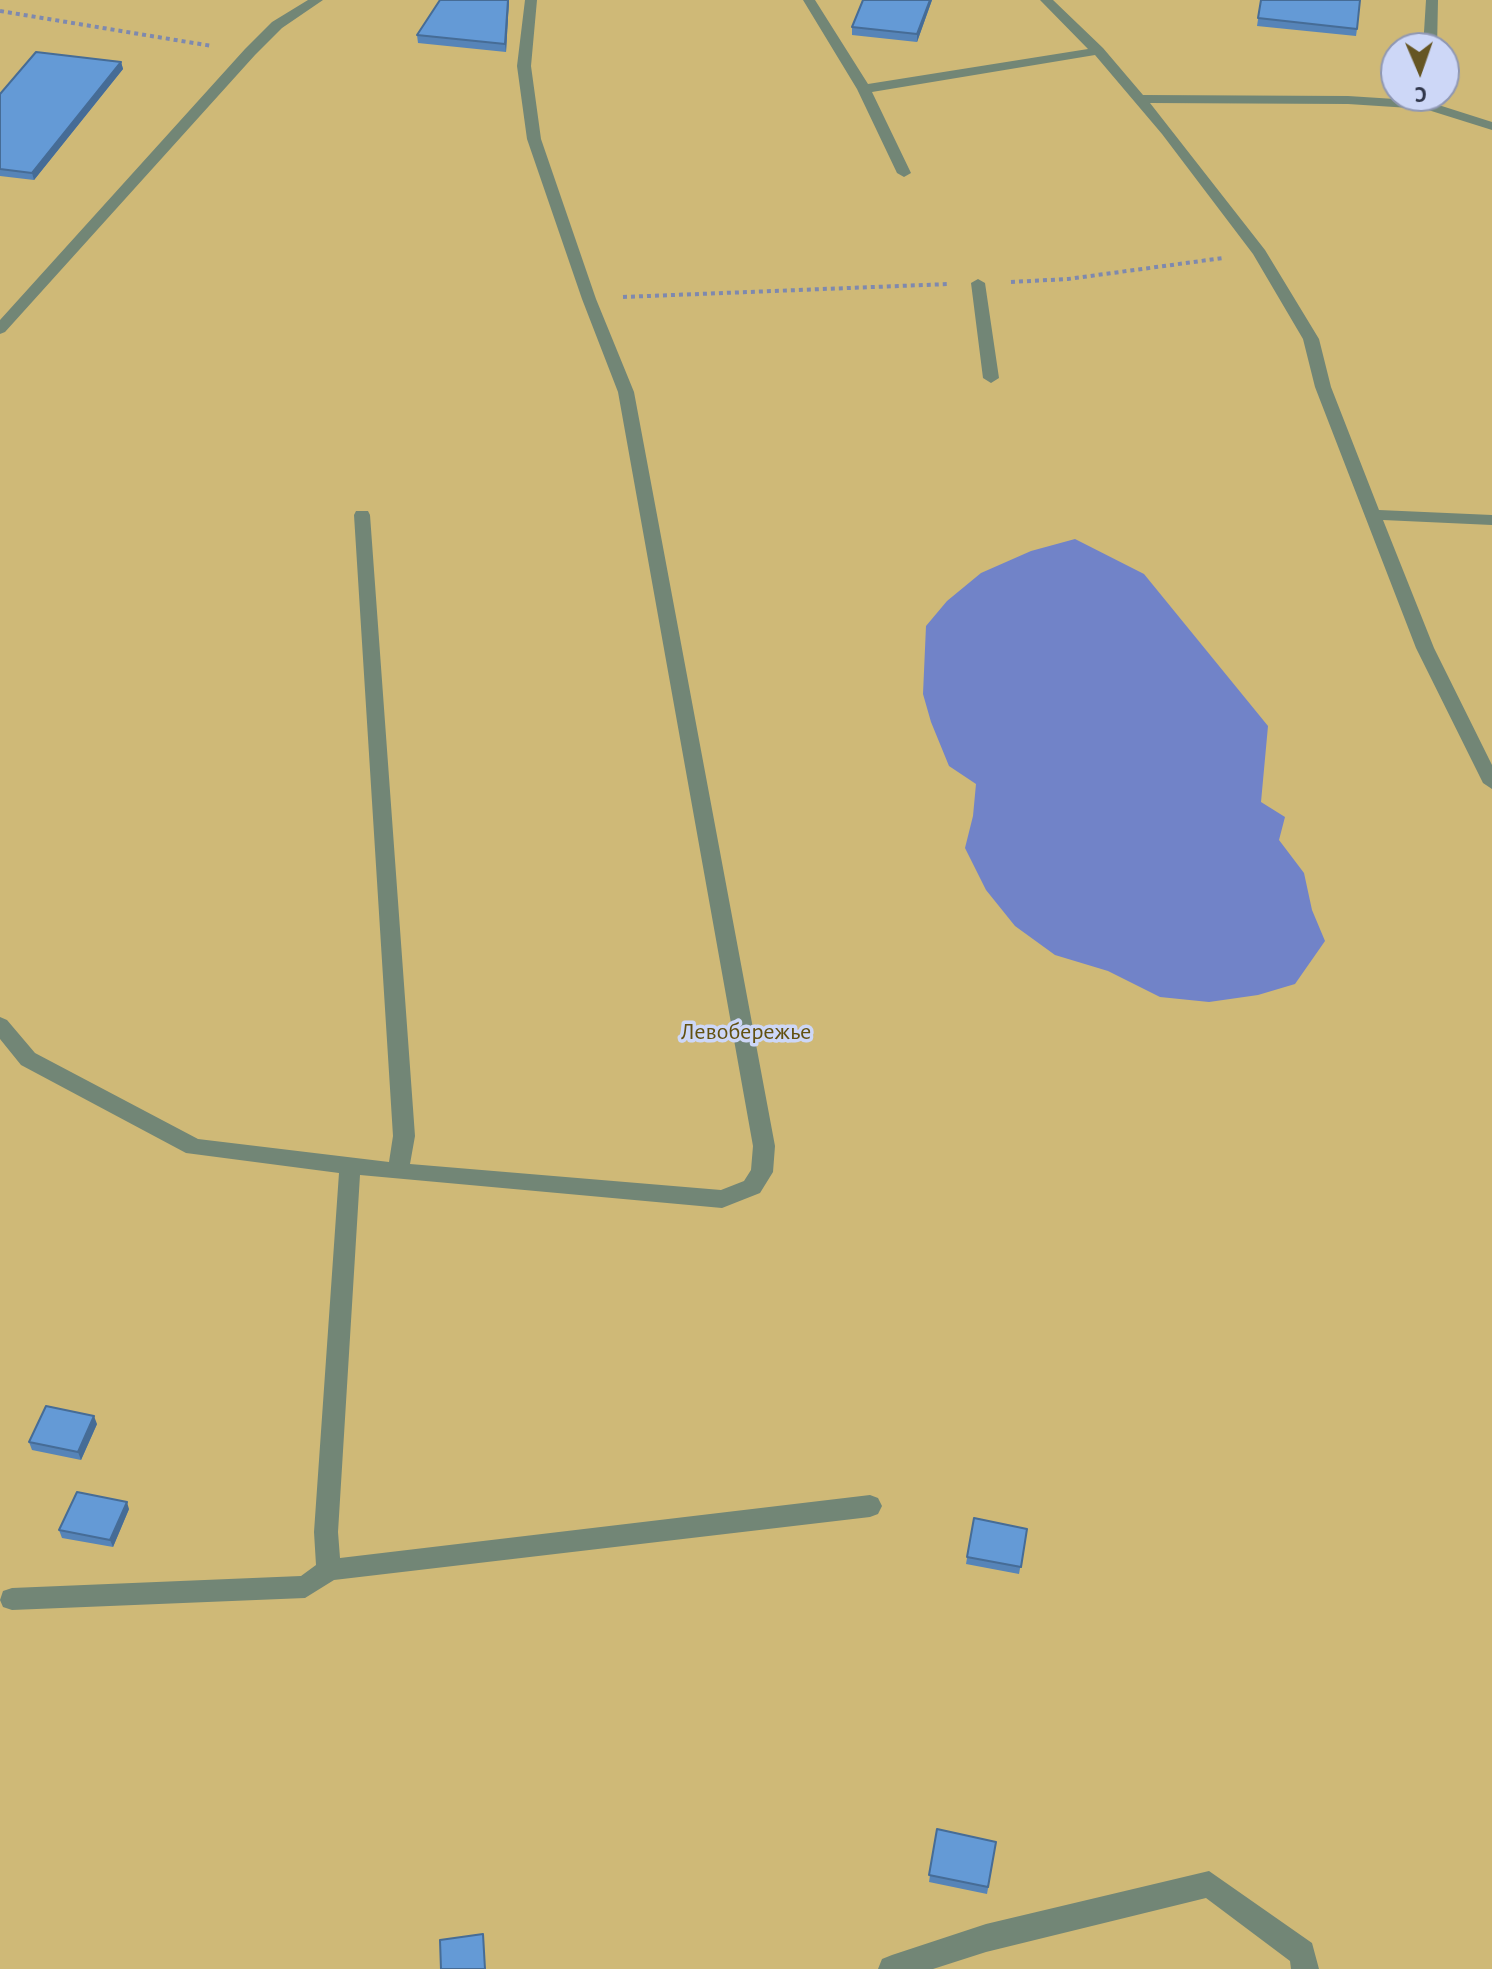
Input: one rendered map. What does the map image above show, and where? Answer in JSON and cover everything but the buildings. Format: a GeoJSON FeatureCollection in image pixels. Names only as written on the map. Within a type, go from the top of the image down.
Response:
{"type":"FeatureCollection","features":[{"type":"Feature","properties":{"kind":"street"},"geometry":{"type":"LineString","coordinates":[[0,329],[250,52],[277,25],[317,0]]}},
{"type":"Feature","properties":{"kind":"street"},"geometry":{"type":"LineString","coordinates":[[0,1025],[28,1059],[194,1147],[398,1171],[722,1199],[752,1187],[762,1172],[764,1146],[626,392],[589,299],[534,139],[524,66],[531,0]]}},
{"type":"Feature","properties":{"kind":"street"},"geometry":{"type":"LineString","coordinates":[[809,0],[864,89],[904,173]]}},
{"type":"Feature","properties":{"kind":"street"},"geometry":{"type":"LineString","coordinates":[[1046,0],[1098,51],[1140,99],[1260,253],[1311,339],[1323,387],[1425,648],[1492,783]]}},
{"type":"Feature","properties":{"kind":"street"},"geometry":{"type":"LineString","coordinates":[[1431,32],[1432,0]]}},
{"type":"Feature","properties":{"kind":"street"},"geometry":{"type":"LineString","coordinates":[[864,89],[1098,51]]}},
{"type":"Feature","properties":{"kind":"street"},"geometry":{"type":"LineString","coordinates":[[1140,99],[1380,100]]}},
{"type":"Feature","properties":{"kind":"street"},"geometry":{"type":"LineString","coordinates":[[1456,112],[1492,126]]}},
{"type":"Feature","properties":{"kind":"street"},"geometry":{"type":"LineString","coordinates":[[978,283],[991,378]]}},
{"type":"Feature","properties":{"kind":"street"},"geometry":{"type":"LineString","coordinates":[[362,515],[404,1136],[398,1171]]}},
{"type":"Feature","properties":{"kind":"street"},"geometry":{"type":"LineString","coordinates":[[1375,515],[1492,520]]}},
{"type":"Feature","properties":{"kind":"street"},"geometry":{"type":"LineString","coordinates":[[329,1570],[326,1532],[350,1165]]}},
{"type":"Feature","properties":{"kind":"street"},"geometry":{"type":"LineString","coordinates":[[12,1599],[305,1587],[329,1570],[870,1506]]}},
{"type":"Feature","properties":{"kind":"street"},"geometry":{"type":"LineString","coordinates":[[892,1969],[986,1938],[1209,1884],[1302,1953],[1305,1969]]}},
{"type":"Feature","properties":{"kind":"path"},"geometry":{"type":"LineString","coordinates":[[0,11],[250,52]]}},
{"type":"Feature","properties":{"kind":"path"},"geometry":{"type":"LineString","coordinates":[[589,299],[1068,279],[1260,253]]}},
{"type":"Feature","properties":{"kind":"green space","name":"Левобережье"},"geometry":{"type":"Polygon","coordinates":[[[0,0],[1492,0],[1492,1969],[0,1969],[0,0]]]}},
{"type":"Feature","properties":{"kind":"water"},"geometry":{"type":"Polygon","coordinates":[[[1075,539],[1144,574],[1268,726],[1261,802],[1285,817],[1279,840],[1304,873],[1312,910],[1325,941],[1295,984],[1258,995],[1209,1002],[1160,997],[1108,971],[1055,955],[1015,926],[986,890],[965,848],[973,816],[976,784],[949,766],[931,722],[923,694],[926,626],[947,601],[981,573],[1031,551],[1075,539]]]}}]}
